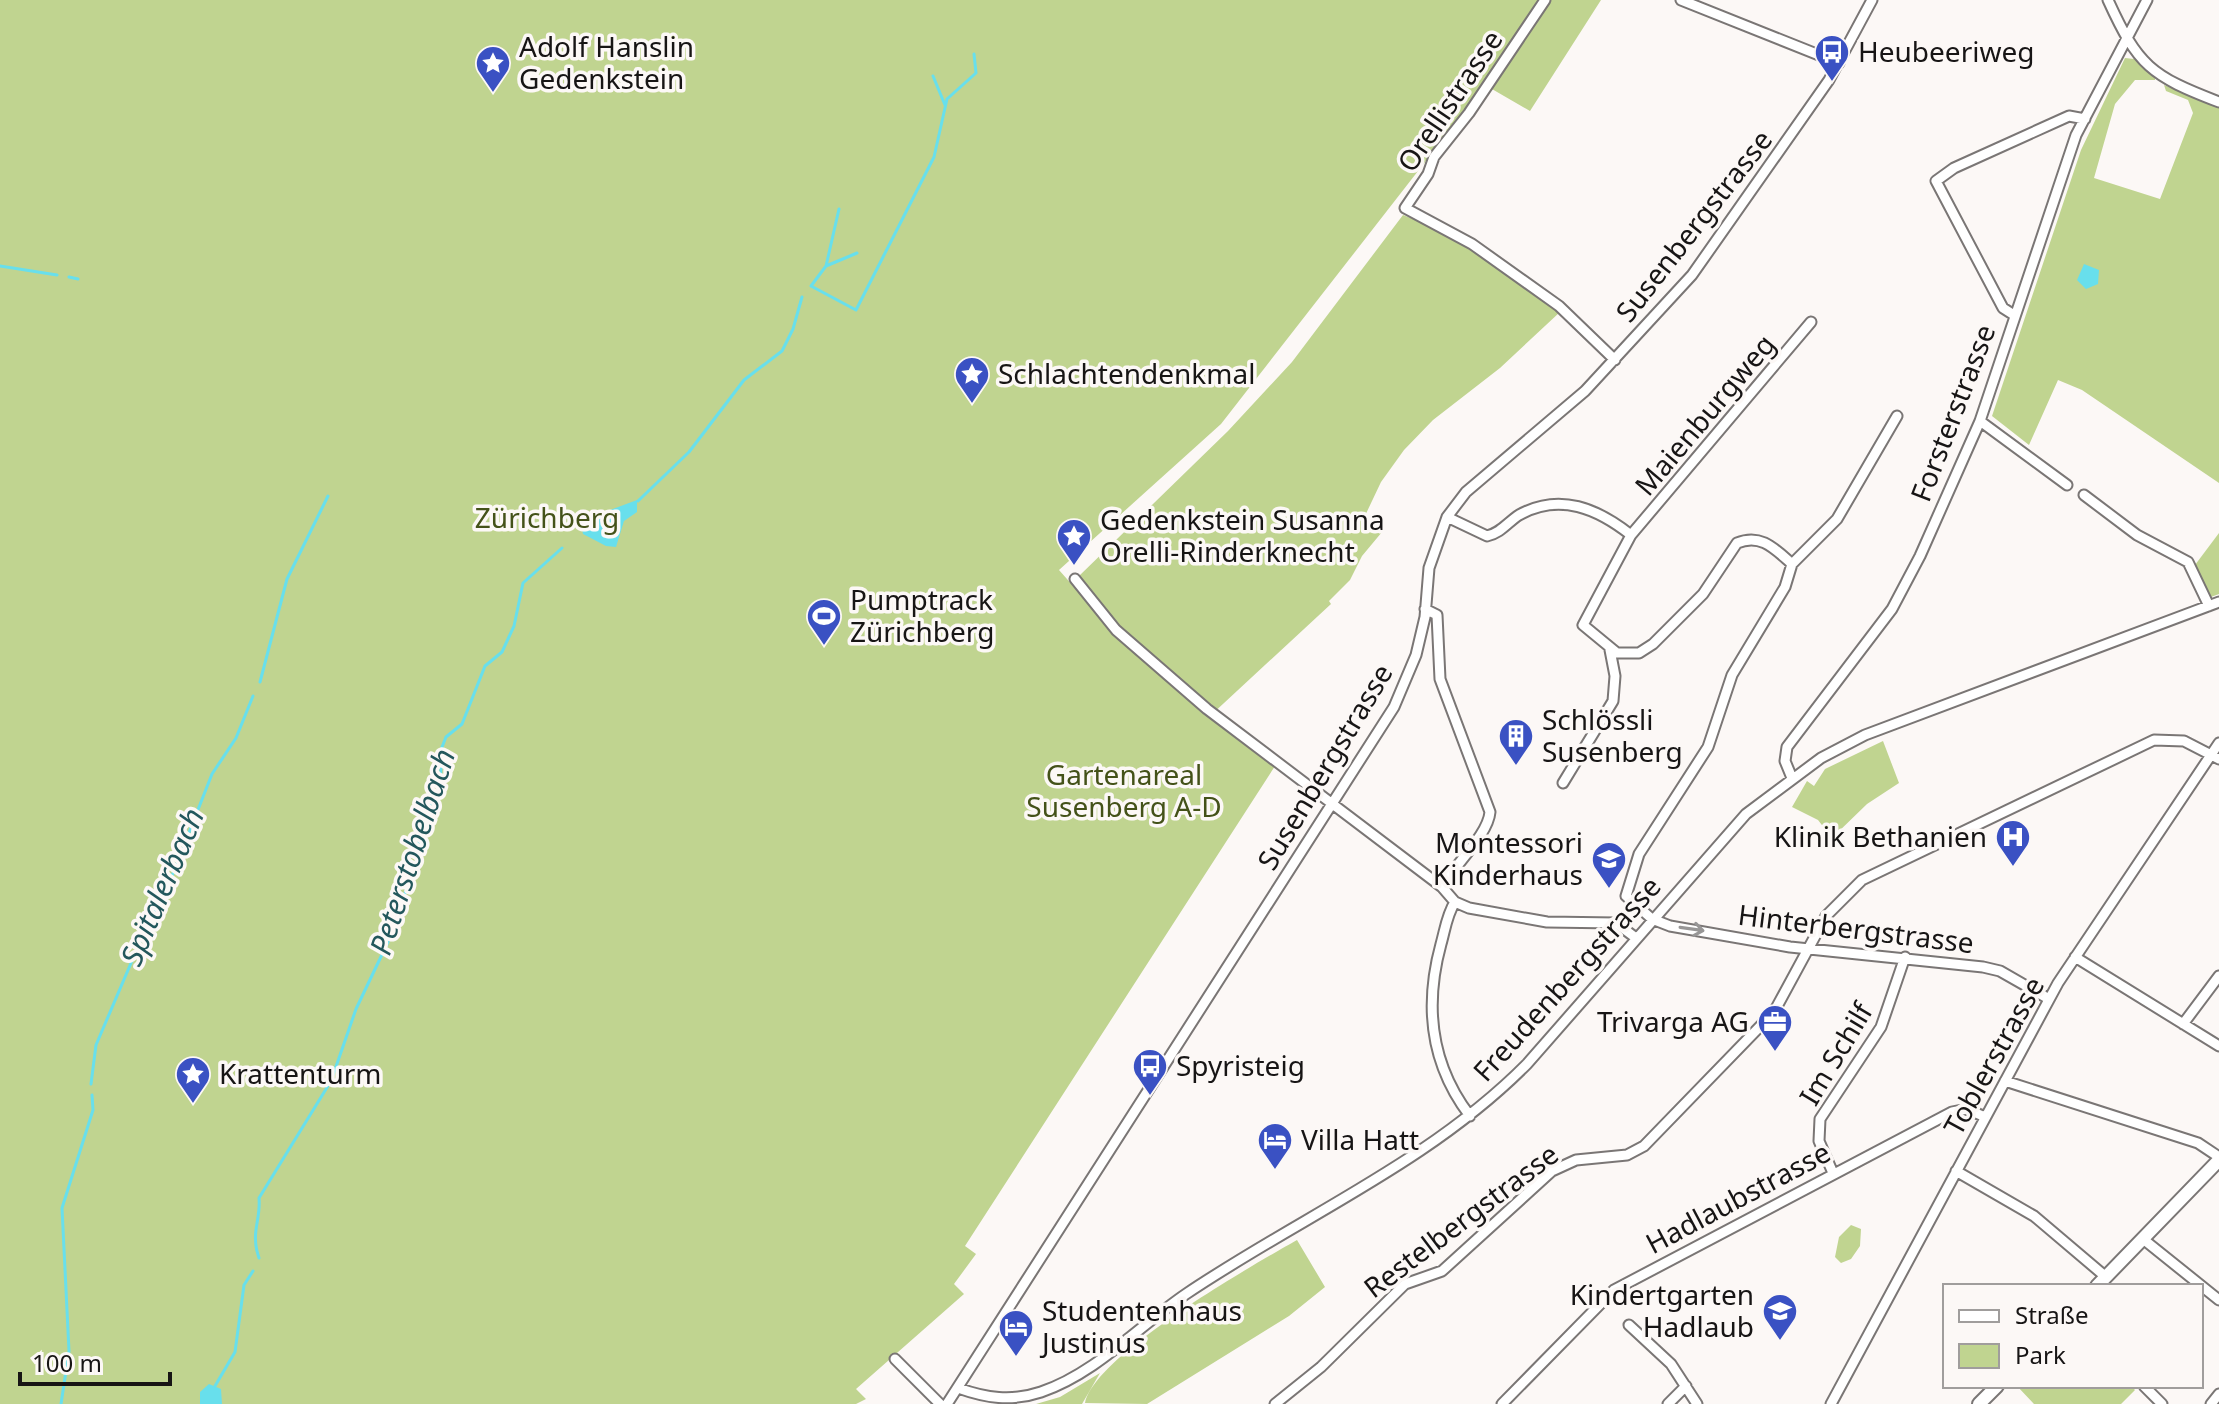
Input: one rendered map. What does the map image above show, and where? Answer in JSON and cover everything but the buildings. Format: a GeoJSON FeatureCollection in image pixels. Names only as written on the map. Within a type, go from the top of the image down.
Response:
{"type":"FeatureCollection","features":[{"type":"Feature","properties":{"kind":"street","name":"Orellistrasse"},"geometry":{"type":"LineString","coordinates":[[1545,0],[1469,113],[1434,157],[1428,174],[1405,208],[1461,237],[1503,266],[1582,325],[1615,360]]}},
{"type":"Feature","properties":{"kind":"street"},"geometry":{"type":"LineString","coordinates":[[1681,0],[1839,63]]}},
{"type":"Feature","properties":{"kind":"street","name":"Susenbergstrasse"},"geometry":{"type":"LineString","coordinates":[[947,1404],[1400,694],[1416,655],[1429,568],[1447,517],[1466,492],[1585,391],[1706,257],[1839,63],[1872,0]]}},
{"type":"Feature","properties":{"kind":"street"},"geometry":{"type":"LineString","coordinates":[[2108,0],[2126,39],[2146,65],[2183,87],[2219,102]]}},
{"type":"Feature","properties":{"kind":"street","name":"Forsterstrasse"},"geometry":{"type":"LineString","coordinates":[[1792,778],[1785,761],[1787,747],[1892,609],[1920,556],[1980,421],[2076,135],[2147,0]]}},
{"type":"Feature","properties":{"kind":"street"},"geometry":{"type":"LineString","coordinates":[[2014,315],[2003,308],[1936,181],[1954,168],[2069,116],[2085,119]]}},
{"type":"Feature","properties":{"kind":"street","name":"Maienburgweg"},"geometry":{"type":"LineString","coordinates":[[1610,650],[1585,630],[1583,623],[1631,535],[1811,322]]}},
{"type":"Feature","properties":{"kind":"street"},"geometry":{"type":"LineString","coordinates":[[1652,919],[1626,896],[1633,867],[1708,747],[1732,675],[1785,587],[1792,564],[1837,519],[1891,436],[1897,416]]}},
{"type":"Feature","properties":{"kind":"street"},"geometry":{"type":"LineString","coordinates":[[1980,421],[2067,485]]}},
{"type":"Feature","properties":{"kind":"street"},"geometry":{"type":"LineString","coordinates":[[2084,495],[2137,535],[2188,562],[2214,604]]}},
{"type":"Feature","properties":{"kind":"street"},"geometry":{"type":"LineString","coordinates":[[1447,517],[1487,536],[1530,510],[1580,507],[1606,515],[1631,535]]}},
{"type":"Feature","properties":{"kind":"street"},"geometry":{"type":"LineString","coordinates":[[1563,783],[1613,701],[1615,676],[1610,650],[1628,654],[1653,644],[1703,594],[1728,552],[1741,541],[1764,541],[1792,564]]}},
{"type":"Feature","properties":{"kind":"street"},"geometry":{"type":"LineString","coordinates":[[1075,579],[1101,615],[1144,655],[1331,805],[1442,887],[1455,902],[1469,908],[1547,922],[1616,923],[1636,938]]}},
{"type":"Feature","properties":{"kind":"street","name":"Freudenbergstrasse"},"geometry":{"type":"LineString","coordinates":[[958,1388],[977,1395],[1006,1399],[1038,1393],[1069,1380],[1186,1294],[1390,1172],[1470,1116],[1527,1064],[1724,836],[1792,778],[1865,735],[2214,604]]}},
{"type":"Feature","properties":{"kind":"street"},"geometry":{"type":"LineString","coordinates":[[1425,609],[1437,615],[1440,679],[1490,812],[1485,830],[1456,862],[1442,887]]}},
{"type":"Feature","properties":{"kind":"street","name":"Restelbergstrasse"},"geometry":{"type":"LineString","coordinates":[[1275,1404],[1321,1367],[1405,1284],[1442,1271],[1552,1171],[1576,1160],[1627,1155],[1644,1146],[1774,1012],[1834,905],[1862,880],[2154,740],[2184,741],[2215,757]]}},
{"type":"Feature","properties":{"kind":"street","name":"Toblerstrasse"},"geometry":{"type":"LineString","coordinates":[[1831,1404],[2049,999],[2215,757],[2219,743]]}},
{"type":"Feature","properties":{"kind":"street"},"geometry":{"type":"LineString","coordinates":[[1455,902],[1437,960],[1433,1034],[1443,1074],[1470,1116]]}},
{"type":"Feature","properties":{"kind":"street","name":"Hinterbergstrasse"},"geometry":{"type":"LineString","coordinates":[[1652,919],[1670,926],[1808,949],[1905,957],[2000,971],[2049,999]]}},
{"type":"Feature","properties":{"kind":"street","name":"Im Schilf"},"geometry":{"type":"LineString","coordinates":[[1833,1173],[1819,1141],[1820,1119],[1881,1027],[1905,957]]}},
{"type":"Feature","properties":{"kind":"street"},"geometry":{"type":"LineString","coordinates":[[2075,957],[2219,1046]]}},
{"type":"Feature","properties":{"kind":"street"},"geometry":{"type":"LineString","coordinates":[[2183,1024],[2219,976]]}},
{"type":"Feature","properties":{"kind":"street"},"geometry":{"type":"LineString","coordinates":[[1956,1171],[2034,1216],[2102,1282],[2219,1158],[2198,1143],[2005,1081]]}},
{"type":"Feature","properties":{"kind":"street","name":"Hadlaubstrasse"},"geometry":{"type":"LineString","coordinates":[[1502,1404],[1614,1290],[1952,1112],[1967,1109],[1985,1117]]}},
{"type":"Feature","properties":{"kind":"street"},"geometry":{"type":"LineString","coordinates":[[2143,1239],[2199,1284]]}},
{"type":"Feature","properties":{"kind":"street"},"geometry":{"type":"LineString","coordinates":[[2203,1287],[2219,1300]]}},
{"type":"Feature","properties":{"kind":"street"},"geometry":{"type":"LineString","coordinates":[[1629,1325],[1671,1364],[1697,1404]]}},
{"type":"Feature","properties":{"kind":"street"},"geometry":{"type":"LineString","coordinates":[[895,1359],[940,1404]]}},
{"type":"Feature","properties":{"kind":"street"},"geometry":{"type":"LineString","coordinates":[[1668,1404],[1686,1386]]}},
{"type":"Feature","properties":{"kind":"street"},"geometry":{"type":"LineString","coordinates":[[1979,1404],[1995,1388]]}},
{"type":"Feature","properties":{"kind":"street"},"geometry":{"type":"LineString","coordinates":[[2146,1388],[2162,1404]]}},
{"type":"Feature","properties":{"kind":"street"},"geometry":{"type":"LineString","coordinates":[[2211,1404],[2219,1394]]}},
{"type":"Feature","properties":{"kind":"green space","name":"Zürichberg"},"geometry":{"type":"Polygon","coordinates":[[[0,0],[1601,0],[1530,111],[1485,85],[1221,424],[1059,570],[1113,631],[1079,576],[1228,431],[1292,362],[1403,215],[1455,236],[1560,312],[1500,368],[1433,420],[1404,450],[1381,482],[1363,520],[1382,532],[1362,556],[1350,580],[1329,601],[1331,604],[1210,716],[1275,766],[965,1246],[976,1254],[954,1284],[964,1294],[856,1389],[866,1399],[856,1404],[0,1404],[0,0]]]}},
{"type":"Feature","properties":{"kind":"green space"},"geometry":{"type":"Polygon","coordinates":[[[2125,58],[2134,59],[2155,76],[2155,80],[2135,80],[2115,104],[2094,178],[2160,199],[2193,113],[2188,100],[2166,91],[2164,85],[2219,107],[2219,483],[2082,390],[2058,380],[2029,445],[1992,416],[2081,150],[2125,58]]]}},
{"type":"Feature","properties":{"kind":"green space"},"geometry":{"type":"Polygon","coordinates":[[[2219,533],[2219,594],[2211,597],[2195,565],[2219,533]]]}},
{"type":"Feature","properties":{"kind":"green space"},"geometry":{"type":"Polygon","coordinates":[[[1883,741],[1899,783],[1867,804],[1832,838],[1818,820],[1792,807],[1807,781],[1814,786],[1825,769],[1883,741]]]}},
{"type":"Feature","properties":{"kind":"green space"},"geometry":{"type":"Polygon","coordinates":[[[1851,1225],[1861,1229],[1860,1246],[1851,1259],[1841,1263],[1835,1257],[1839,1237],[1851,1225]]]}},
{"type":"Feature","properties":{"kind":"green space"},"geometry":{"type":"Polygon","coordinates":[[[1297,1240],[1325,1287],[1289,1316],[1147,1404],[1085,1403],[1095,1383],[1144,1337],[1212,1290],[1297,1240]]]}},
{"type":"Feature","properties":{"kind":"green space"},"geometry":{"type":"Polygon","coordinates":[[[1100,1373],[1082,1404],[1036,1404],[1060,1397],[1100,1373]]]}},
{"type":"Feature","properties":{"kind":"green space"},"geometry":{"type":"Polygon","coordinates":[[[2019,1388],[2135,1390],[2121,1404],[2034,1404],[2019,1388]]]}},
{"type":"Feature","properties":{"kind":"water"},"geometry":{"type":"Polygon","coordinates":[[[2084,264],[2099,270],[2098,284],[2086,289],[2077,280],[2084,264]]]}},
{"type":"Feature","properties":{"kind":"water"},"geometry":{"type":"Polygon","coordinates":[[[637,500],[637,512],[624,521],[616,547],[606,546],[583,534],[581,524],[586,519],[637,500]]]}},
{"type":"Feature","properties":{"kind":"water"},"geometry":{"type":"Polygon","coordinates":[[[209,1384],[221,1389],[222,1404],[200,1404],[200,1392],[209,1384]]]}},
{"type":"Feature","properties":{"kind":"waterway","name":"Peterstobelbach"},"geometry":{"type":"LineString","coordinates":[[857,253],[826,266],[811,286],[856,310],[934,157],[947,99],[976,73],[974,54]]}},
{"type":"Feature","properties":{"kind":"waterway"},"geometry":{"type":"LineString","coordinates":[[933,76],[945,105]]}},
{"type":"Feature","properties":{"kind":"waterway"},"geometry":{"type":"LineString","coordinates":[[826,266],[839,209]]}},
{"type":"Feature","properties":{"kind":"waterway"},"geometry":{"type":"LineString","coordinates":[[0,266],[57,275]]}},
{"type":"Feature","properties":{"kind":"waterway"},"geometry":{"type":"LineString","coordinates":[[69,277],[78,279]]}},
{"type":"Feature","properties":{"kind":"waterway","name":"Peterstobelbach"},"geometry":{"type":"LineString","coordinates":[[638,501],[689,452],[744,380],[782,351],[793,329],[802,297]]}},
{"type":"Feature","properties":{"kind":"waterway","name":"Spitalerbach"},"geometry":{"type":"LineString","coordinates":[[260,682],[287,579],[328,496]]}},
{"type":"Feature","properties":{"kind":"waterway","name":"Peterstobelbach"},"geometry":{"type":"LineString","coordinates":[[259,1258],[255,1241],[259,1198],[331,1081],[356,1009],[388,942],[418,856],[419,826],[440,786],[442,747],[446,737],[462,724],[485,666],[502,652],[514,626],[523,583],[562,548]]}},
{"type":"Feature","properties":{"kind":"waterway","name":"Spitalerbach"},"geometry":{"type":"LineString","coordinates":[[91,1084],[96,1045],[143,935],[168,886],[212,774],[236,738],[253,696]]}},
{"type":"Feature","properties":{"kind":"waterway","name":"Spitalerbach"},"geometry":{"type":"LineString","coordinates":[[61,1404],[69,1351],[62,1208],[93,1110],[92,1095]]}},
{"type":"Feature","properties":{"kind":"waterway","name":"Peterstobelbach"},"geometry":{"type":"LineString","coordinates":[[215,1386],[235,1352],[244,1285],[253,1271]]}},
{"type":"Feature","properties":{"kind":"place","name":"Heubeeriweg"},"geometry":{"type":"Point","coordinates":[1832,83]}},
{"type":"Feature","properties":{"kind":"place","name":"Adolf Hanslin Gedenkstein"},"geometry":{"type":"Point","coordinates":[493,94]}},
{"type":"Feature","properties":{"kind":"place","name":"Schlachtendenkmal"},"geometry":{"type":"Point","coordinates":[972,405]}},
{"type":"Feature","properties":{"kind":"place","name":"Gedenkstein Susanna Orelli-Rinderknecht"},"geometry":{"type":"Point","coordinates":[1074,567]}},
{"type":"Feature","properties":{"kind":"place","name":"Pumptrack Zürichberg"},"geometry":{"type":"Point","coordinates":[824,647]}},
{"type":"Feature","properties":{"kind":"place","name":"Schlössli Susenberg"},"geometry":{"type":"Point","coordinates":[1516,767]}},
{"type":"Feature","properties":{"kind":"place","name":"Klinik Bethanien"},"geometry":{"type":"Point","coordinates":[2013,868]}},
{"type":"Feature","properties":{"kind":"place","name":"Montessori Kinderhaus"},"geometry":{"type":"Point","coordinates":[1609,890]}},
{"type":"Feature","properties":{"kind":"place","name":"Trivarga AG"},"geometry":{"type":"Point","coordinates":[1775,1053]}},
{"type":"Feature","properties":{"kind":"place","name":"Spyristeig"},"geometry":{"type":"Point","coordinates":[1150,1097]}},
{"type":"Feature","properties":{"kind":"place","name":"Krattenturm"},"geometry":{"type":"Point","coordinates":[193,1105]}},
{"type":"Feature","properties":{"kind":"place","name":"Villa Hatt"},"geometry":{"type":"Point","coordinates":[1275,1171]}},
{"type":"Feature","properties":{"kind":"place","name":"Kindertgarten Hadlaub"},"geometry":{"type":"Point","coordinates":[1780,1342]}},
{"type":"Feature","properties":{"kind":"place","name":"Studentenhaus Justinus"},"geometry":{"type":"Point","coordinates":[1016,1358]}},
{"type":"Feature","properties":{"kind":"park label","name":"Gartenareal Susenberg A-D"},"geometry":{"type":"Point","coordinates":[1124,791]}}]}
